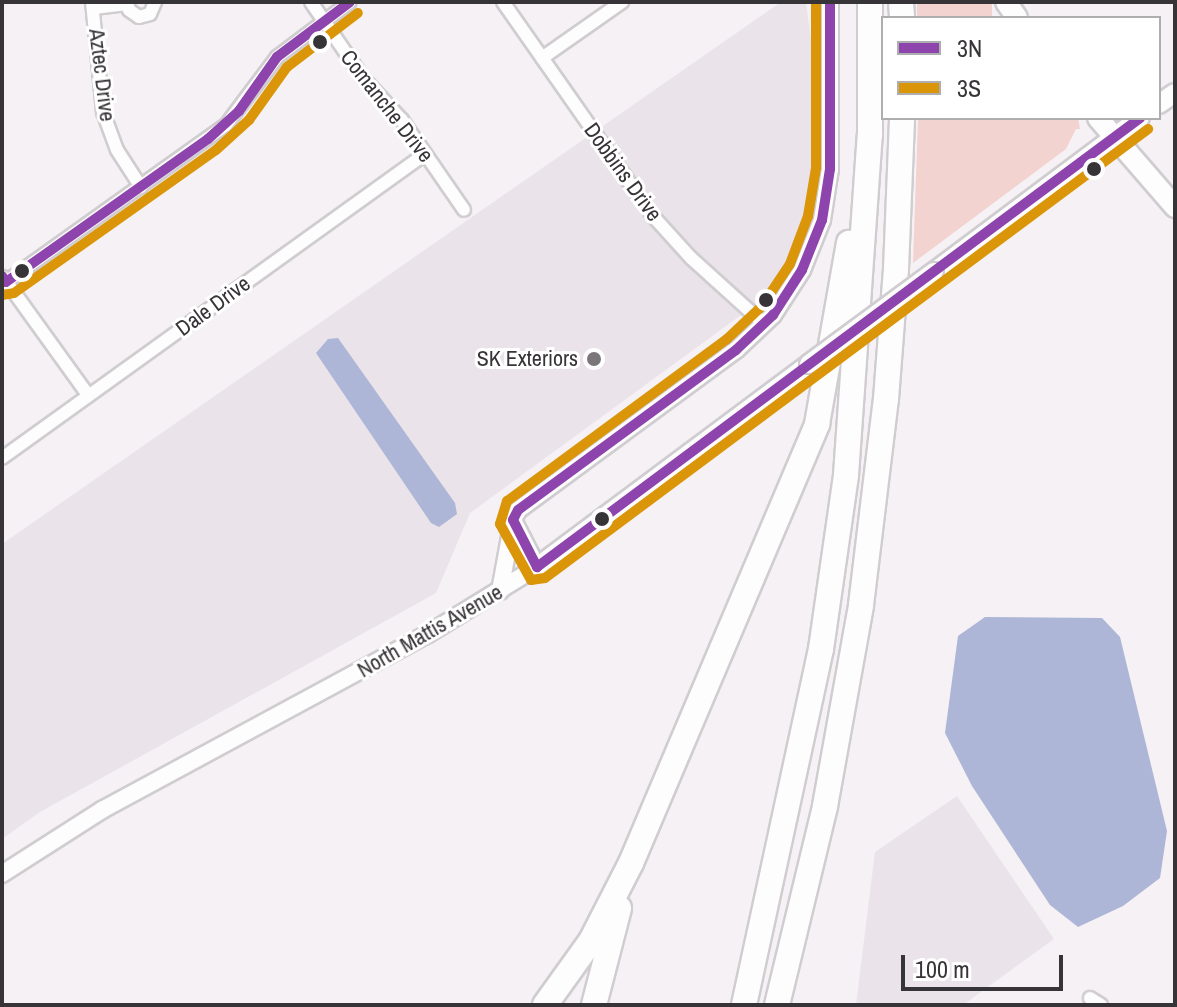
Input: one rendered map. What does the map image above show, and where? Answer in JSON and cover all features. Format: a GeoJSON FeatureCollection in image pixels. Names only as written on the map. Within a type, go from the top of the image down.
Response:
{"type":"FeatureCollection","features":[{"type":"Feature","properties":{"kind":"highway"},"geometry":{"type":"LineString","coordinates":[[744,1005],[787,820],[830,591],[846,475],[870,135],[870,2]]}},
{"type":"Feature","properties":{"kind":"highway"},"geometry":{"type":"LineString","coordinates":[[790,1005],[811,867],[847,684],[876,490],[896,269],[902,120]]}},
{"type":"Feature","properties":{"kind":"highway"},"geometry":{"type":"LineString","coordinates":[[545,1005],[591,941],[631,863],[817,424],[870,135]]}},
{"type":"Feature","properties":{"kind":"highway"},"geometry":{"type":"LineString","coordinates":[[594,1005],[631,863]]}},
{"type":"Feature","properties":{"kind":"highway"},"geometry":{"type":"LineString","coordinates":[[777,1005],[811,867]]}},
{"type":"Feature","properties":{"kind":"main road"},"geometry":{"type":"LineString","coordinates":[[1100,120],[1175,207]]}},
{"type":"Feature","properties":{"kind":"main road","name":"North Mattis Avenue"},"geometry":{"type":"LineString","coordinates":[[537,567],[1137,120]]}},
{"type":"Feature","properties":{"kind":"street"},"geometry":{"type":"LineString","coordinates":[[93,5],[127,3],[133,15],[145,17],[154,9],[155,2]]}},
{"type":"Feature","properties":{"kind":"street","name":"Comanche Drive"},"geometry":{"type":"LineString","coordinates":[[311,2],[363,78],[402,120],[464,210]]}},
{"type":"Feature","properties":{"kind":"street"},"geometry":{"type":"LineString","coordinates":[[88,395],[4,279],[141,187],[226,125],[277,57],[350,2]]}},
{"type":"Feature","properties":{"kind":"street","name":"Dobbins Drive"},"geometry":{"type":"LineString","coordinates":[[503,2],[652,215],[691,258],[764,324]]}},
{"type":"Feature","properties":{"kind":"street"},"geometry":{"type":"LineString","coordinates":[[542,58],[622,2]]}},
{"type":"Feature","properties":{"kind":"street"},"geometry":{"type":"LineString","coordinates":[[500,591],[513,520],[532,498],[736,350],[764,324],[802,270],[822,220],[830,169],[830,2]]}},
{"type":"Feature","properties":{"kind":"street","name":"Aztec Drive"},"geometry":{"type":"LineString","coordinates":[[93,5],[103,112],[117,150],[141,187]]}},
{"type":"Feature","properties":{"kind":"street","name":"Dale Drive"},"geometry":{"type":"LineString","coordinates":[[2,458],[425,154]]}},
{"type":"Feature","properties":{"kind":"street"},"geometry":{"type":"LineString","coordinates":[[513,520],[537,567]]}},
{"type":"Feature","properties":{"kind":"street","name":"North Mattis Avenue"},"geometry":{"type":"LineString","coordinates":[[2,874],[172,770],[359,672],[537,567]]}},
{"type":"Feature","properties":{"kind":"shaded area"},"geometry":{"type":"Polygon","coordinates":[[[781,2],[806,2],[819,102],[815,206],[785,283],[470,513],[436,593],[40,812],[2,839],[2,544],[781,2]]]}},
{"type":"Feature","properties":{"kind":"shaded area"},"geometry":{"type":"Polygon","coordinates":[[[917,2],[992,2],[992,16],[917,16],[917,2]]]}},
{"type":"Feature","properties":{"kind":"shaded area"},"geometry":{"type":"Polygon","coordinates":[[[918,120],[1078,120],[1080,129],[1076,129],[1066,149],[913,263],[918,120]]]}},
{"type":"Feature","properties":{"kind":"shaded area"},"geometry":{"type":"Polygon","coordinates":[[[957,796],[1054,939],[963,1005],[856,1005],[875,852],[957,796]]]}},
{"type":"Feature","properties":{"kind":"water"},"geometry":{"type":"Polygon","coordinates":[[[338,338],[455,503],[457,514],[439,527],[431,523],[316,353],[328,339],[338,338]]]}},
{"type":"Feature","properties":{"kind":"water"},"geometry":{"type":"Polygon","coordinates":[[[985,617],[1102,618],[1120,637],[1167,831],[1160,878],[1123,906],[1078,927],[1050,905],[972,786],[945,733],[958,636],[985,617]]]}},
{"type":"Feature","properties":{"kind":"transit line","name":"3N"},"geometry":{"type":"LineString","coordinates":[[2,276],[6,282],[208,139],[239,111],[277,57],[350,2]]}},
{"type":"Feature","properties":{"kind":"transit line","name":"3S"},"geometry":{"type":"LineString","coordinates":[[816,2],[816,168],[808,216],[790,264],[762,306],[727,339],[507,501],[500,524],[531,580],[545,578],[1148,129]]}},
{"type":"Feature","properties":{"kind":"transit line","name":"3N"},"geometry":{"type":"LineString","coordinates":[[830,2],[830,169],[822,220],[802,270],[773,315],[736,350],[518,510],[513,520],[537,567],[1137,120]]}},
{"type":"Feature","properties":{"kind":"transit line","name":"3S"},"geometry":{"type":"LineString","coordinates":[[2,295],[14,293],[216,150],[249,120],[287,67],[358,13]]}},
{"type":"Feature","properties":{"kind":"place","name":"SK Exteriors"},"geometry":{"type":"Point","coordinates":[594,359]}}]}
